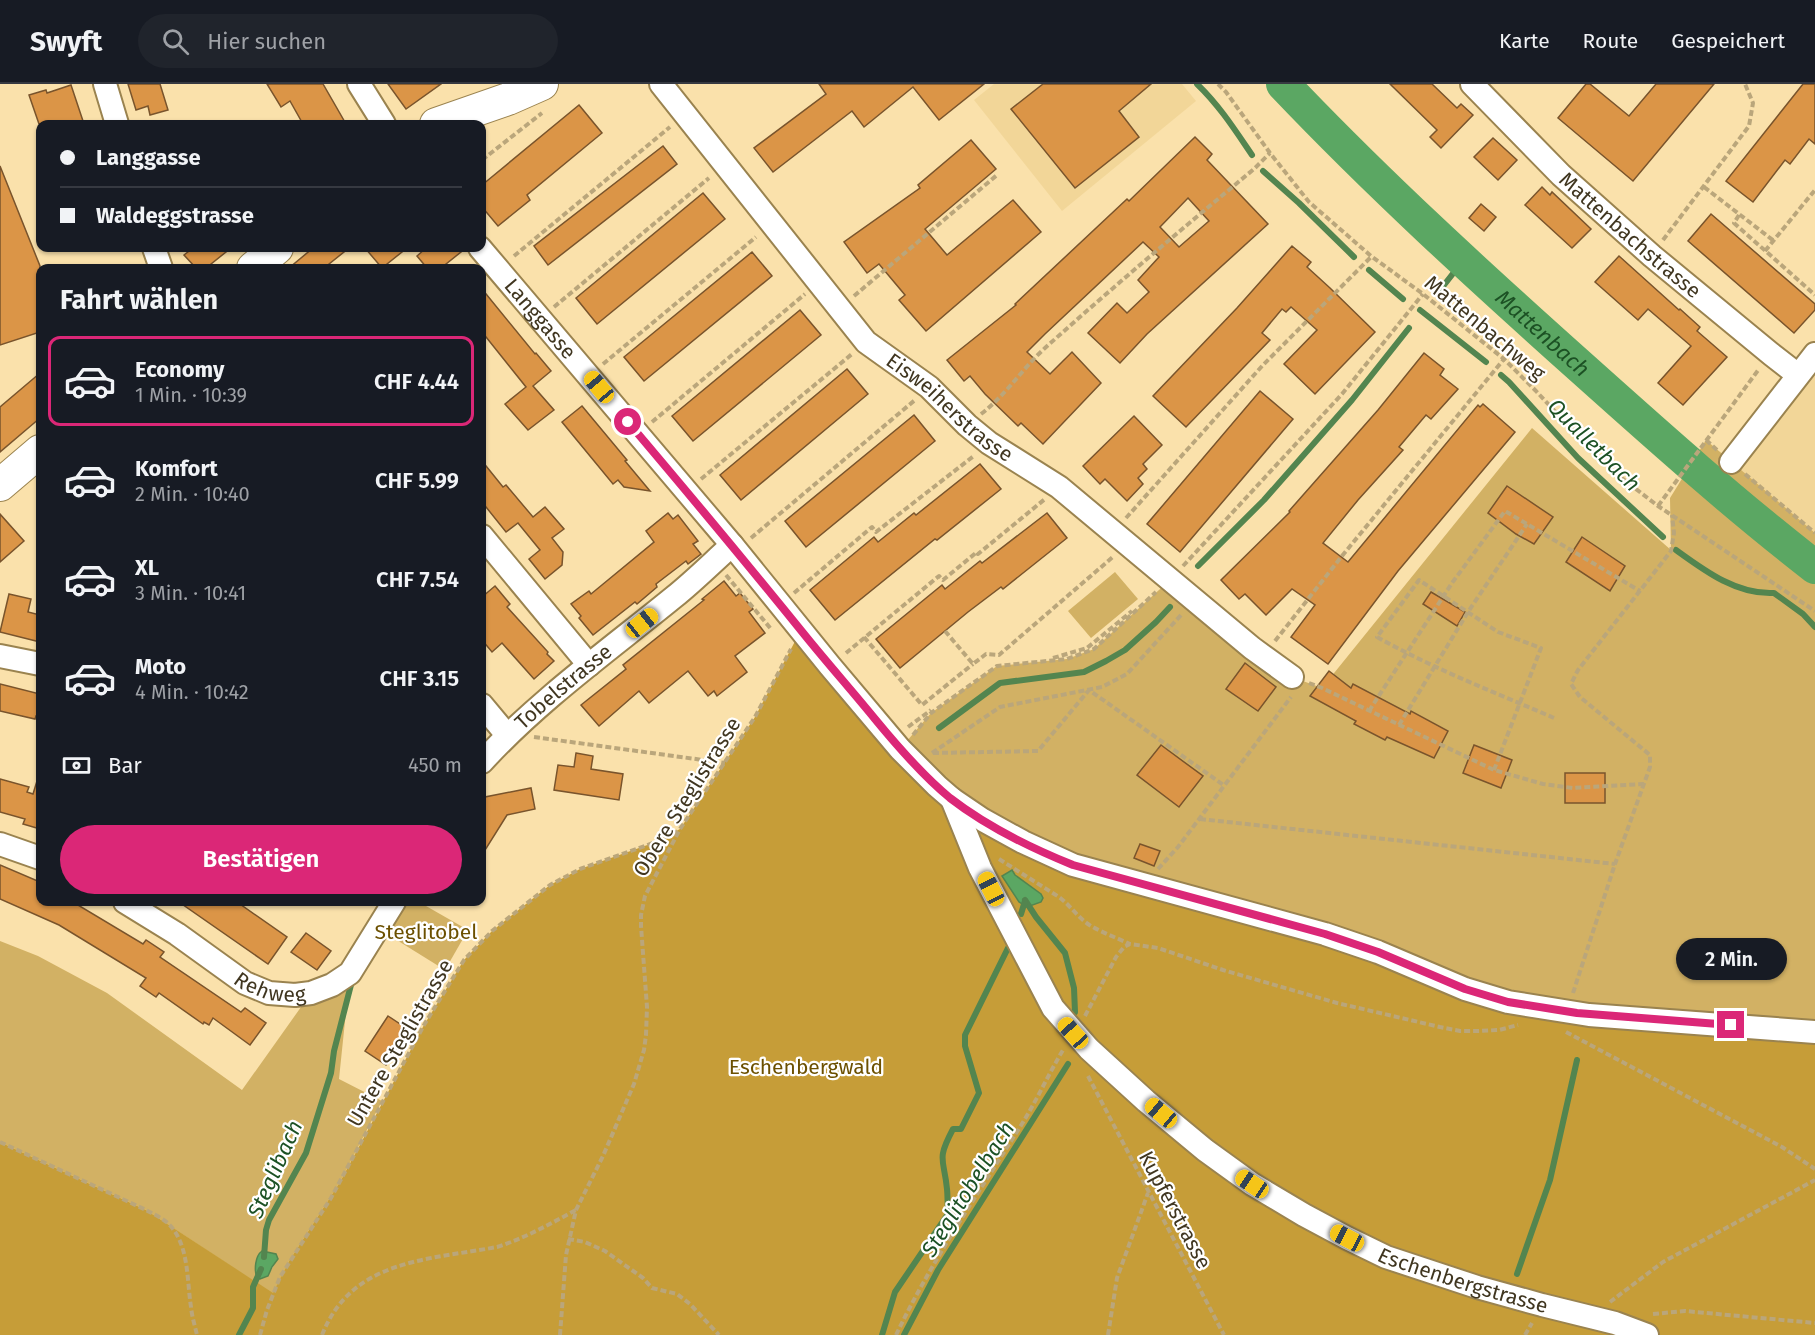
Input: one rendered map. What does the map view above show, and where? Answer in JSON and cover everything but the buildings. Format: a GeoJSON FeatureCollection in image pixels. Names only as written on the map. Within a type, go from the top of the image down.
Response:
{"type":"FeatureCollection","features":[{"type":"Feature","properties":{"kind":"main road"},"geometry":{"type":"LineString","coordinates":[[448,120],[508,99],[545,96]]}},
{"type":"Feature","properties":{"kind":"main road"},"geometry":{"type":"LineString","coordinates":[[0,485],[36,454]]}},
{"type":"Feature","properties":{"kind":"street"},"geometry":{"type":"LineString","coordinates":[[105,84],[116,120]]}},
{"type":"Feature","properties":{"kind":"street"},"geometry":{"type":"LineString","coordinates":[[359,84],[382,120]]}},
{"type":"Feature","properties":{"kind":"street","name":"Eisweiherstrasse"},"geometry":{"type":"LineString","coordinates":[[661,84],[866,342],[929,387],[967,425],[989,443],[1059,487],[1263,656],[1298,679]]}},
{"type":"Feature","properties":{"kind":"street","name":"Mattenbachstrasse"},"geometry":{"type":"LineString","coordinates":[[1472,84],[1561,175],[1652,255],[1798,375]]}},
{"type":"Feature","properties":{"kind":"street","name":"Langgasse"},"geometry":{"type":"LineString","coordinates":[[484,252],[740,542],[801,630],[901,739],[925,775],[952,799],[1002,831],[1056,858],[1094,872],[1335,937],[1486,996],[1508,1002],[1565,1012],[1815,1032]]}},
{"type":"Feature","properties":{"kind":"street"},"geometry":{"type":"LineString","coordinates":[[1731,462],[1815,354]]}},
{"type":"Feature","properties":{"kind":"street"},"geometry":{"type":"LineString","coordinates":[[486,541],[589,666]]}},
{"type":"Feature","properties":{"kind":"street","name":"Tobelstrasse"},"geometry":{"type":"LineString","coordinates":[[486,758],[507,735],[740,542]]}},
{"type":"Feature","properties":{"kind":"street"},"geometry":{"type":"LineString","coordinates":[[0,656],[36,663]]}},
{"type":"Feature","properties":{"kind":"street"},"geometry":{"type":"LineString","coordinates":[[486,710],[507,735]]}},
{"type":"Feature","properties":{"kind":"street","name":"Eschenbergstrasse"},"geometry":{"type":"LineString","coordinates":[[952,799],[980,868],[1045,994],[1061,1019],[1139,1095],[1205,1150],[1252,1184],[1304,1215],[1347,1238],[1407,1264],[1510,1297],[1625,1326],[1647,1335]]}},
{"type":"Feature","properties":{"kind":"street"},"geometry":{"type":"LineString","coordinates":[[0,844],[36,857]]}},
{"type":"Feature","properties":{"kind":"street","name":"Rehweg"},"geometry":{"type":"LineString","coordinates":[[132,906],[177,934],[245,983],[269,993],[295,995],[311,993],[332,985],[350,973],[392,906]]}},
{"type":"Feature","properties":{"kind":"path","name":"Mattenbachweg"},"geometry":{"type":"LineString","coordinates":[[1218,84],[1309,202],[1371,256],[1504,359],[1605,465],[1658,506],[1814,611]]}},
{"type":"Feature","properties":{"kind":"path"},"geometry":{"type":"LineString","coordinates":[[1652,255],[1749,126],[1753,103],[1745,84]]}},
{"type":"Feature","properties":{"kind":"path"},"geometry":{"type":"LineString","coordinates":[[486,156],[545,96]]}},
{"type":"Feature","properties":{"kind":"path"},"geometry":{"type":"LineString","coordinates":[[513,256],[686,114]]}},
{"type":"Feature","properties":{"kind":"path"},"geometry":{"type":"LineString","coordinates":[[967,425],[995,403],[1041,352],[1270,153]]}},
{"type":"Feature","properties":{"kind":"path"},"geometry":{"type":"LineString","coordinates":[[555,306],[726,164]]}},
{"type":"Feature","properties":{"kind":"path"},"geometry":{"type":"LineString","coordinates":[[839,308],[997,175]]}},
{"type":"Feature","properties":{"kind":"path"},"geometry":{"type":"LineString","coordinates":[[1704,187],[1774,241]]}},
{"type":"Feature","properties":{"kind":"path"},"geometry":{"type":"LineString","coordinates":[[1765,251],[1815,190]]}},
{"type":"Feature","properties":{"kind":"path"},"geometry":{"type":"LineString","coordinates":[[1739,215],[1734,223],[1815,295]]}},
{"type":"Feature","properties":{"kind":"path"},"geometry":{"type":"LineString","coordinates":[[609,359],[773,223]]}},
{"type":"Feature","properties":{"kind":"path"},"geometry":{"type":"LineString","coordinates":[[864,637],[922,705],[986,654],[999,655],[1121,538],[1263,365],[1371,256]]}},
{"type":"Feature","properties":{"kind":"path"},"geometry":{"type":"LineString","coordinates":[[658,417],[819,282]]}},
{"type":"Feature","properties":{"kind":"path"},"geometry":{"type":"LineString","coordinates":[[901,739],[931,713],[998,666],[1067,659],[1094,649],[1170,580],[1341,394],[1423,294]]}},
{"type":"Feature","properties":{"kind":"path"},"geometry":{"type":"LineString","coordinates":[[707,474],[866,342]]}},
{"type":"Feature","properties":{"kind":"path"},"geometry":{"type":"LineString","coordinates":[[1658,506],[1771,354]]}},
{"type":"Feature","properties":{"kind":"path"},"geometry":{"type":"LineString","coordinates":[[1263,656],[1504,359]]}},
{"type":"Feature","properties":{"kind":"path"},"geometry":{"type":"LineString","coordinates":[[740,542],[929,387]]}},
{"type":"Feature","properties":{"kind":"path"},"geometry":{"type":"LineString","coordinates":[[794,593],[872,527],[876,532],[989,443]]}},
{"type":"Feature","properties":{"kind":"path"},"geometry":{"type":"LineString","coordinates":[[1731,462],[1815,534]]}},
{"type":"Feature","properties":{"kind":"path"},"geometry":{"type":"LineString","coordinates":[[844,654],[939,576],[943,580],[1059,487]]}},
{"type":"Feature","properties":{"kind":"path"},"geometry":{"type":"LineString","coordinates":[[1369,711],[1443,596],[1505,511],[1640,591]]}},
{"type":"Feature","properties":{"kind":"path"},"geometry":{"type":"LineString","coordinates":[[1672,515],[1674,533],[1671,551],[1578,670],[1571,684],[1580,698],[1650,755],[1650,767],[1615,864],[1576,987],[1565,1012],[1566,1034],[1782,1147],[1815,1169]]}},
{"type":"Feature","properties":{"kind":"path"},"geometry":{"type":"LineString","coordinates":[[1399,725],[1468,612],[1527,524]]}},
{"type":"Feature","properties":{"kind":"path"},"geometry":{"type":"LineString","coordinates":[[901,739],[996,665],[1043,661],[1087,648],[1170,580]]}},
{"type":"Feature","properties":{"kind":"path"},"geometry":{"type":"LineString","coordinates":[[1494,770],[1520,703],[1541,648],[1498,632],[1419,580],[1377,637],[1406,654],[1435,667],[1520,703],[1554,718]]}},
{"type":"Feature","properties":{"kind":"path"},"geometry":{"type":"LineString","coordinates":[[1089,690],[1038,751],[934,753],[928,756],[1000,706],[1102,687],[1127,674],[1195,601]]}},
{"type":"Feature","properties":{"kind":"path","name":"Obere Steglistrasse"},"geometry":{"type":"LineString","coordinates":[[560,1335],[568,1239],[576,1210],[603,1156],[640,1065],[647,1023],[641,915],[648,889],[680,829],[755,717],[801,630]]}},
{"type":"Feature","properties":{"kind":"path"},"geometry":{"type":"LineString","coordinates":[[945,631],[973,664]]}},
{"type":"Feature","properties":{"kind":"path"},"geometry":{"type":"LineString","coordinates":[[1143,885],[1178,847],[1225,786],[1298,679],[1322,688],[1494,770],[1543,784],[1573,788],[1644,784]]}},
{"type":"Feature","properties":{"kind":"path"},"geometry":{"type":"LineString","coordinates":[[1089,690],[1225,786]]}},
{"type":"Feature","properties":{"kind":"path"},"geometry":{"type":"LineString","coordinates":[[507,735],[554,739],[725,763]]}},
{"type":"Feature","properties":{"kind":"path"},"geometry":{"type":"LineString","coordinates":[[1200,819],[1615,864]]}},
{"type":"Feature","properties":{"kind":"path","name":"Untere Steglistrasse"},"geometry":{"type":"LineString","coordinates":[[260,1335],[280,1276],[331,1198],[424,1025],[451,979],[471,952],[492,931],[550,885],[580,869],[653,843],[680,829]]}},
{"type":"Feature","properties":{"kind":"path"},"geometry":{"type":"LineString","coordinates":[[995,856],[1059,897],[1089,925],[1130,944],[1158,948],[1223,970],[1337,1003],[1440,1027],[1460,1031],[1478,1031],[1499,1030],[1519,1025]]}},
{"type":"Feature","properties":{"kind":"path"},"geometry":{"type":"LineString","coordinates":[[896,1335],[912,1300],[1021,1126],[1073,1033],[1092,1004],[1116,957],[1124,947],[1130,944]]}},
{"type":"Feature","properties":{"kind":"path","name":"Kupferstrasse"},"geometry":{"type":"LineString","coordinates":[[1087,1076],[1224,1335]]}},
{"type":"Feature","properties":{"kind":"path"},"geometry":{"type":"LineString","coordinates":[[0,1142],[146,1210],[169,1224],[175,1230],[181,1245],[188,1272],[192,1318],[197,1335]]}},
{"type":"Feature","properties":{"kind":"path"},"geometry":{"type":"LineString","coordinates":[[1590,1317],[1663,1262],[1815,1180]]}},
{"type":"Feature","properties":{"kind":"path"},"geometry":{"type":"LineString","coordinates":[[1108,1335],[1117,1278],[1148,1192]]}},
{"type":"Feature","properties":{"kind":"path"},"geometry":{"type":"LineString","coordinates":[[322,1335],[339,1303],[351,1291],[377,1274],[401,1265],[512,1243],[576,1210]]}},
{"type":"Feature","properties":{"kind":"path"},"geometry":{"type":"LineString","coordinates":[[568,1239],[585,1242],[605,1251],[643,1278],[652,1288],[677,1294],[690,1304],[719,1335]]}},
{"type":"Feature","properties":{"kind":"path"},"geometry":{"type":"LineString","coordinates":[[1625,1326],[1647,1316],[1685,1311],[1815,1323]]}},
{"type":"Feature","properties":{"kind":"shaded area"},"geometry":{"type":"Polygon","coordinates":[[[994,84],[1182,84],[1196,101],[1062,211],[974,100],[994,84]]]}},
{"type":"Feature","properties":{"kind":"shaded area"},"geometry":{"type":"Polygon","coordinates":[[[1815,354],[1815,533],[1731,462],[1815,354]]]}},
{"type":"Feature","properties":{"kind":"shaded area"},"geometry":{"type":"Polygon","coordinates":[[[1012,870],[1015,875],[1041,894],[1043,898],[1041,902],[1027,907],[1019,902],[1002,876],[1012,870]]]}},
{"type":"Feature","properties":{"kind":"shaded area"},"geometry":{"type":"Polygon","coordinates":[[[262,1251],[276,1254],[278,1259],[268,1276],[260,1279],[257,1278],[255,1267],[262,1251]]]}},
{"type":"Feature","properties":{"kind":"green space"},"geometry":{"type":"Polygon","coordinates":[[[1532,428],[1671,550],[1670,498],[1706,440],[1815,533],[1815,1032],[1565,1012],[1023,842],[900,749],[931,713],[997,666],[1067,659],[1094,649],[1170,580],[1292,677],[1322,688],[1532,428]]]}},
{"type":"Feature","properties":{"kind":"green space"},"geometry":{"type":"Polygon","coordinates":[[[1115,572],[1138,599],[1091,638],[1068,611],[1115,572]]]}},
{"type":"Feature","properties":{"kind":"green space","name":"Eschenbergwald"},"geometry":{"type":"Polygon","coordinates":[[[801,630],[900,749],[1002,831],[1465,989],[1815,1032],[1815,1335],[0,1335],[0,1142],[146,1210],[273,1293],[289,1261],[340,1182],[424,1025],[464,960],[492,931],[550,885],[580,869],[653,843],[680,829],[755,717],[801,630]],[[1015,875],[1014,895],[1019,902],[1027,907],[1042,900],[1041,894],[1015,875]]]}},
{"type":"Feature","properties":{"kind":"green space","name":"Steglitobel"},"geometry":{"type":"Polygon","coordinates":[[[405,906],[426,906],[468,930],[445,970],[387,934],[405,906]]]}},
{"type":"Feature","properties":{"kind":"green space"},"geometry":{"type":"Polygon","coordinates":[[[0,941],[38,956],[107,993],[242,1090],[311,993],[350,973],[339,1079],[382,1101],[340,1182],[289,1261],[273,1294],[146,1210],[0,1142],[0,941]],[[264,1251],[258,1255],[256,1274],[268,1276],[276,1261],[276,1254],[264,1251]]]}},
{"type":"Feature","properties":{"kind":"waterway","name":"Qualletbach"},"geometry":{"type":"LineString","coordinates":[[1197,84],[1220,109],[1252,155]]}},
{"type":"Feature","properties":{"kind":"waterway","name":"Mattenbach"},"geometry":{"type":"LineString","coordinates":[[1283,84],[1430,230],[1506,300],[1697,470],[1815,567]]}},
{"type":"Feature","properties":{"kind":"waterway","name":"Qualletbach"},"geometry":{"type":"LineString","coordinates":[[1263,171],[1354,257]]}},
{"type":"Feature","properties":{"kind":"waterway"},"geometry":{"type":"LineString","coordinates":[[1437,294],[1462,262]]}},
{"type":"Feature","properties":{"kind":"waterway","name":"Qualletbach"},"geometry":{"type":"LineString","coordinates":[[1369,270],[1403,299]]}},
{"type":"Feature","properties":{"kind":"waterway","name":"Qualletbach"},"geometry":{"type":"LineString","coordinates":[[1420,310],[1486,362]]}},
{"type":"Feature","properties":{"kind":"waterway"},"geometry":{"type":"LineString","coordinates":[[1198,566],[1264,500],[1352,400],[1409,328]]}},
{"type":"Feature","properties":{"kind":"waterway","name":"Qualletbach"},"geometry":{"type":"LineString","coordinates":[[1501,375],[1578,458],[1663,537]]}},
{"type":"Feature","properties":{"kind":"waterway","name":"Mattenbach"},"geometry":{"type":"LineString","coordinates":[[1771,536],[1772,532]]}},
{"type":"Feature","properties":{"kind":"waterway","name":"Qualletbach"},"geometry":{"type":"LineString","coordinates":[[1676,550],[1734,586],[1760,593],[1774,593],[1803,614],[1815,627]]}},
{"type":"Feature","properties":{"kind":"waterway"},"geometry":{"type":"LineString","coordinates":[[939,728],[1000,683],[1084,672],[1106,661],[1125,650],[1170,607]]}},
{"type":"Feature","properties":{"kind":"waterway","name":"Steglitobelbach"},"geometry":{"type":"LineString","coordinates":[[1025,900],[1065,953],[1074,988],[1075,1012]]}},
{"type":"Feature","properties":{"kind":"waterway"},"geometry":{"type":"LineString","coordinates":[[1021,914],[1025,901]]}},
{"type":"Feature","properties":{"kind":"waterway"},"geometry":{"type":"LineString","coordinates":[[949,1218],[942,1159],[944,1148],[953,1129],[961,1129],[979,1093],[965,1046],[965,1035],[1008,948]]}},
{"type":"Feature","properties":{"kind":"waterway","name":"Steglibach"},"geometry":{"type":"LineString","coordinates":[[264,1257],[269,1220],[306,1153],[331,1073],[334,1051],[352,981]]}},
{"type":"Feature","properties":{"kind":"waterway"},"geometry":{"type":"LineString","coordinates":[[1517,1274],[1550,1180],[1577,1060]]}},
{"type":"Feature","properties":{"kind":"waterway","name":"Steglitobelbach"},"geometry":{"type":"LineString","coordinates":[[904,1335],[938,1270],[1068,1064]]}},
{"type":"Feature","properties":{"kind":"waterway"},"geometry":{"type":"LineString","coordinates":[[882,1335],[895,1292],[948,1214]]}},
{"type":"Feature","properties":{"kind":"waterway","name":"Steglibach"},"geometry":{"type":"LineString","coordinates":[[239,1335],[253,1308],[253,1287],[261,1269]]}},
{"type":"Feature","properties":{"kind":"route"},"geometry":{"type":"LineString","coordinates":[[628,422],[732,544],[900,749],[952,799],[1002,831],[1073,865],[1325,934],[1378,952],[1465,989],[1508,1002],[1577,1013],[1731,1025]]}}]}
